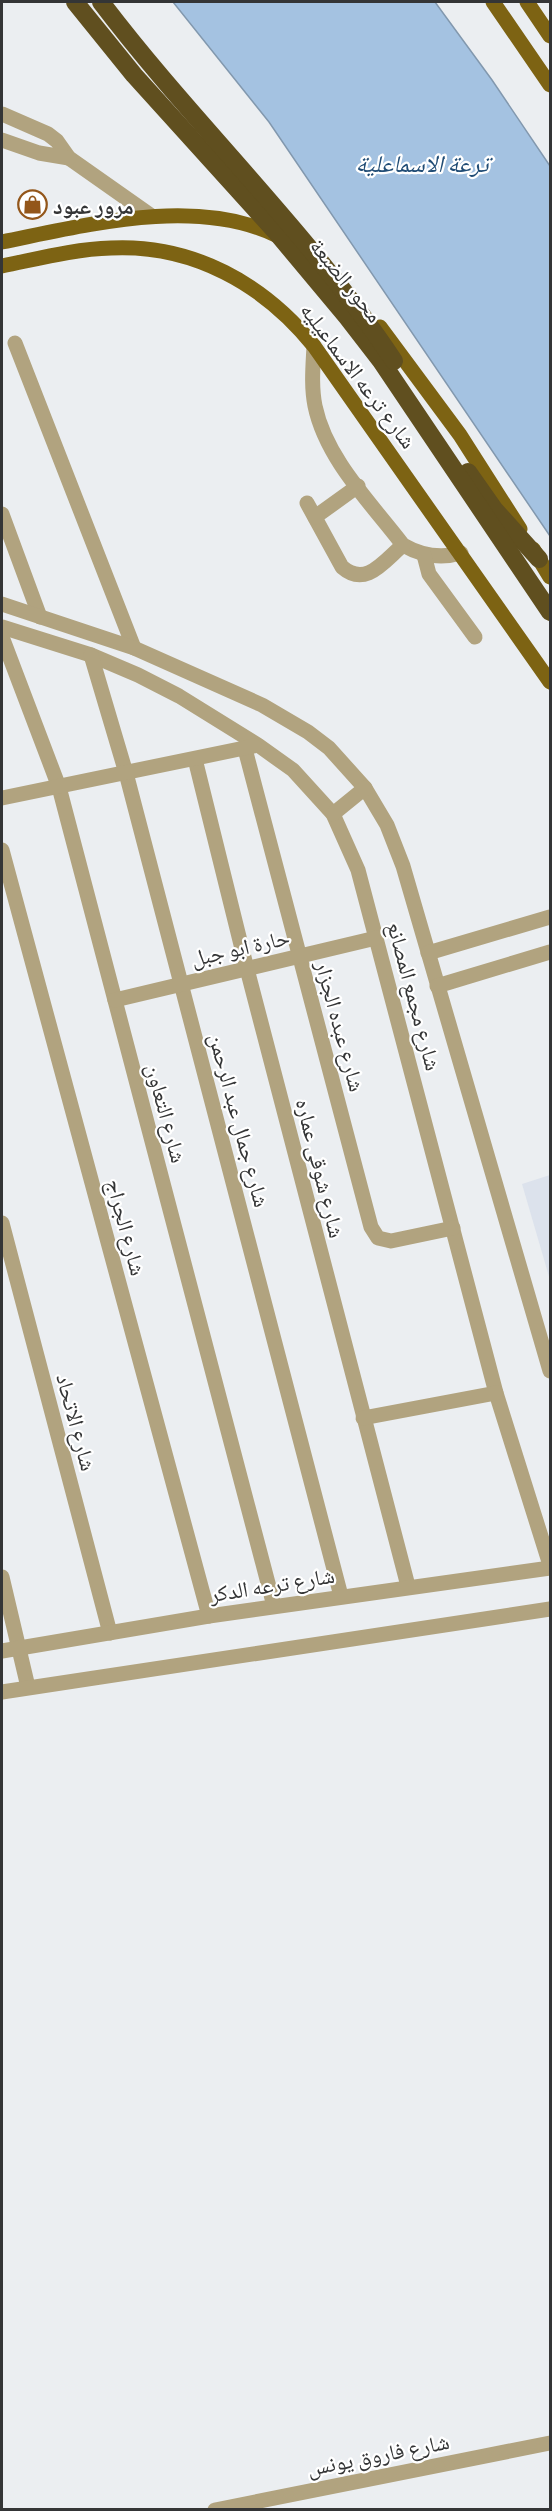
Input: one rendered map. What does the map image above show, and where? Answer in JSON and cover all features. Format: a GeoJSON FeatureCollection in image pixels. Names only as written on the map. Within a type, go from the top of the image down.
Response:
{"type":"FeatureCollection","features":[{"type":"Feature","properties":{"kind":"highway","name":"محور الضبعة"},"geometry":{"type":"LineString","coordinates":[[75,2],[134,75],[276,232],[347,317],[381,361],[550,612]]}},
{"type":"Feature","properties":{"kind":"highway"},"geometry":{"type":"LineString","coordinates":[[101,2],[140,51],[342,286],[494,509],[539,560]]}},
{"type":"Feature","properties":{"kind":"main road"},"geometry":{"type":"LineString","coordinates":[[493,2],[550,85]]}},
{"type":"Feature","properties":{"kind":"main road"},"geometry":{"type":"LineString","coordinates":[[527,2],[550,36]]}},
{"type":"Feature","properties":{"kind":"main road","name":"شارع ترعه الاسماعيليه"},"geometry":{"type":"LineString","coordinates":[[2,242],[150,215],[228,221],[264,228],[299,246],[329,270],[355,296],[416,373],[460,435],[550,577]]}},
{"type":"Feature","properties":{"kind":"main road","name":"شارع ترعه الاسماعيليه"},"geometry":{"type":"LineString","coordinates":[[2,266],[85,250],[137,248],[188,257],[213,266],[258,291],[279,308],[314,346],[550,682]]}},
{"type":"Feature","properties":{"kind":"street"},"geometry":{"type":"LineString","coordinates":[[2,114],[48,134],[57,141],[69,158],[150,215]]}},
{"type":"Feature","properties":{"kind":"street"},"geometry":{"type":"LineString","coordinates":[[2,140],[39,153],[69,158]]}},
{"type":"Feature","properties":{"kind":"street"},"geometry":{"type":"LineString","coordinates":[[15,343],[134,648]]}},
{"type":"Feature","properties":{"kind":"street"},"geometry":{"type":"LineString","coordinates":[[314,346],[312,382],[315,407],[334,454],[403,545],[424,555],[443,556],[461,553]]}},
{"type":"Feature","properties":{"kind":"street"},"geometry":{"type":"LineString","coordinates":[[315,517],[358,486]]}},
{"type":"Feature","properties":{"kind":"street"},"geometry":{"type":"LineString","coordinates":[[307,503],[342,567],[351,574],[360,576],[369,573],[403,545]]}},
{"type":"Feature","properties":{"kind":"street"},"geometry":{"type":"LineString","coordinates":[[2,514],[40,616]]}},
{"type":"Feature","properties":{"kind":"street"},"geometry":{"type":"LineString","coordinates":[[424,555],[429,574],[475,636]]}},
{"type":"Feature","properties":{"kind":"street","name":"شارع مجمع المصانع"},"geometry":{"type":"LineString","coordinates":[[2,604],[134,648],[286,717],[329,748],[365,788],[387,825],[403,866],[550,1371]]}},
{"type":"Feature","properties":{"kind":"street","name":"شارع مجمع المصانع"},"geometry":{"type":"LineString","coordinates":[[2,627],[91,655],[179,696],[251,747],[293,770],[333,814],[358,870],[496,1393],[550,1566]]}},
{"type":"Feature","properties":{"kind":"street","name":"شارع التعاون"},"geometry":{"type":"LineString","coordinates":[[2,637],[59,787],[274,1606]]}},
{"type":"Feature","properties":{"kind":"street","name":"شارع جمال عبد الرحمن"},"geometry":{"type":"LineString","coordinates":[[91,655],[126,773],[341,1596]]}},
{"type":"Feature","properties":{"kind":"street"},"geometry":{"type":"LineString","coordinates":[[2,798],[251,747]]}},
{"type":"Feature","properties":{"kind":"street","name":"شارع عبده الجزار"},"geometry":{"type":"LineString","coordinates":[[251,747],[299,957],[373,1233],[378,1238],[391,1241],[453,1228]]}},
{"type":"Feature","properties":{"kind":"street","name":"شارع شوقى عماره"},"geometry":{"type":"LineString","coordinates":[[195,759],[247,969],[408,1586]]}},
{"type":"Feature","properties":{"kind":"street"},"geometry":{"type":"LineString","coordinates":[[333,814],[365,788]]}},
{"type":"Feature","properties":{"kind":"street","name":"شارع الجراج"},"geometry":{"type":"LineString","coordinates":[[2,850],[209,1616]]}},
{"type":"Feature","properties":{"kind":"street"},"geometry":{"type":"LineString","coordinates":[[428,953],[550,917]]}},
{"type":"Feature","properties":{"kind":"street","name":"حارة ابو جبل"},"geometry":{"type":"LineString","coordinates":[[114,1000],[376,938]]}},
{"type":"Feature","properties":{"kind":"street"},"geometry":{"type":"LineString","coordinates":[[437,986],[550,952]]}},
{"type":"Feature","properties":{"kind":"street","name":"شارع الاتحاد"},"geometry":{"type":"LineString","coordinates":[[2,1223],[110,1632]]}},
{"type":"Feature","properties":{"kind":"street"},"geometry":{"type":"LineString","coordinates":[[363,1418],[496,1393]]}},
{"type":"Feature","properties":{"kind":"street","name":"شارع ترعه الدكر"},"geometry":{"type":"LineString","coordinates":[[2,1651],[209,1616],[550,1566]]}},
{"type":"Feature","properties":{"kind":"street"},"geometry":{"type":"LineString","coordinates":[[2,1577],[28,1687]]}},
{"type":"Feature","properties":{"kind":"street"},"geometry":{"type":"LineString","coordinates":[[2,1692],[550,1609]]}},
{"type":"Feature","properties":{"kind":"street","name":"شارع فاروق يونس"},"geometry":{"type":"LineString","coordinates":[[215,2510],[267,2504],[550,2443]]}},
{"type":"Feature","properties":{"kind":"shaded area"},"geometry":{"type":"Polygon","coordinates":[[[550,1175],[550,1280],[522,1184],[550,1175]]]}},
{"type":"Feature","properties":{"kind":"water","name":"ترعة الاسماعلية"},"geometry":{"type":"Polygon","coordinates":[[[173,2],[435,2],[492,80],[550,166],[550,536],[269,122],[173,2]]]}},
{"type":"Feature","properties":{"kind":"place","name":"مرور عبود"},"geometry":{"type":"Point","coordinates":[32,205]}}]}
